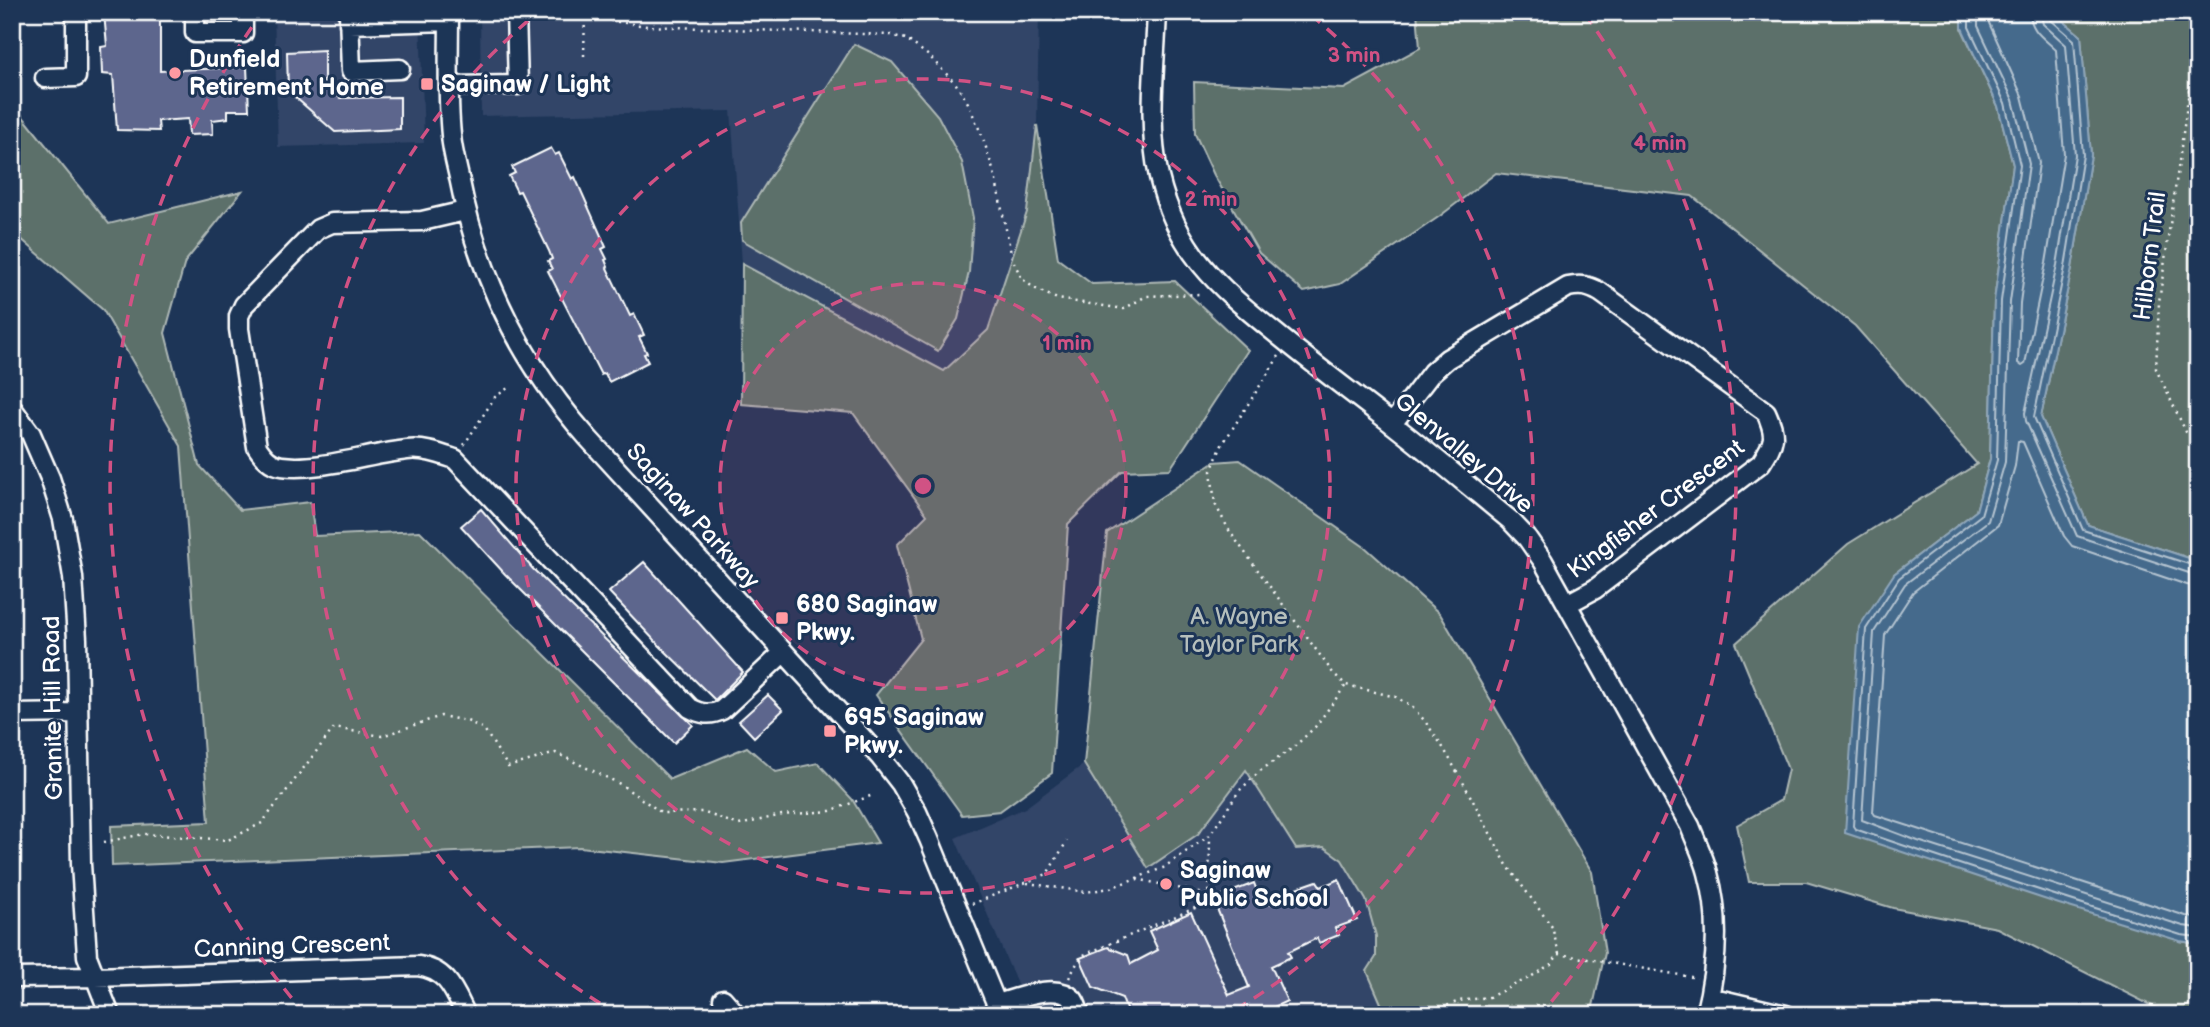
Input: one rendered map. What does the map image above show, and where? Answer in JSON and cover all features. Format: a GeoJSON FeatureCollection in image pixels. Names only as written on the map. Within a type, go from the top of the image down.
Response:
{"type":"FeatureCollection","features":[{"type":"Feature","properties":{"kind":"street"},"geometry":{"type":"LineString","coordinates":[[45,78],[76,77],[76,12]]}},
{"type":"Feature","properties":{"kind":"street"},"geometry":{"type":"LineString","coordinates":[[195,12],[195,33],[243,33],[243,12]]}},
{"type":"Feature","properties":{"kind":"street"},"geometry":{"type":"LineString","coordinates":[[450,86],[518,85],[516,12]]}},
{"type":"Feature","properties":{"kind":"street","name":"Glenvalley Drive"},"geometry":{"type":"LineString","coordinates":[[1157,12],[1152,128],[1159,175],[1167,205],[1179,233],[1201,266],[1226,293],[1392,424],[1519,529],[1543,561],[1690,826],[1708,872],[1718,941],[1707,1006]]}},
{"type":"Feature","properties":{"kind":"street"},"geometry":{"type":"LineString","coordinates":[[400,69],[351,71],[348,18],[449,17]]}},
{"type":"Feature","properties":{"kind":"street","name":"Saginaw Parkway"},"geometry":{"type":"LineString","coordinates":[[449,17],[451,136],[465,211],[500,305],[530,362],[561,407],[880,757],[901,784],[917,812],[999,1009]]}},
{"type":"Feature","properties":{"kind":"street"},"geometry":{"type":"LineString","coordinates":[[465,211],[422,221],[332,223],[318,229],[244,305],[239,316],[239,328],[257,447],[267,460],[280,466],[309,466],[410,450],[433,452],[455,459],[690,709],[699,713],[714,715],[722,710],[784,652]]}},
{"type":"Feature","properties":{"kind":"street","name":"Kingfisher Crescent"},"geometry":{"type":"LineString","coordinates":[[1392,424],[1432,372],[1447,359],[1568,287],[1579,285],[1589,286],[1600,292],[1766,412],[1774,429],[1774,436],[1773,445],[1761,463],[1595,589],[1567,604]]}},
{"type":"Feature","properties":{"kind":"street","name":"Granite Hill Road"},"geometry":{"type":"LineString","coordinates":[[12,408],[31,434],[41,455],[63,519],[73,577],[77,639],[80,864],[88,956],[110,1015]]}},
{"type":"Feature","properties":{"kind":"street"},"geometry":{"type":"LineString","coordinates":[[12,713],[78,713]]}},
{"type":"Feature","properties":{"kind":"street","name":"Canning Crescent"},"geometry":{"type":"LineString","coordinates":[[12,978],[418,966],[430,968],[443,975],[466,1015]]}},
{"type":"Feature","properties":{"kind":"street"},"geometry":{"type":"LineString","coordinates":[[999,1009],[1051,990],[1062,992],[1074,999],[1080,1015]]}},
{"type":"Feature","properties":{"kind":"street"},"geometry":{"type":"LineString","coordinates":[[723,999],[737,1015]]}},
{"type":"Feature","properties":{"kind":"street"},"geometry":{"type":"LineString","coordinates":[[1707,1006],[1786,1015]]}},
{"type":"Feature","properties":{"kind":"path"},"geometry":{"type":"LineString","coordinates":[[584,56],[585,12]]}},
{"type":"Feature","properties":{"kind":"path"},"geometry":{"type":"LineString","coordinates":[[599,12],[612,21],[647,26],[891,35],[906,39],[956,83],[968,103],[995,176],[1012,258],[1022,279],[1057,299],[1124,309],[1146,296],[1201,294]]}},
{"type":"Feature","properties":{"kind":"path","name":"Hilborn Trail"},"geometry":{"type":"LineString","coordinates":[[2198,63],[2189,91],[2159,302],[2157,369],[2186,432],[2198,444]]}},
{"type":"Feature","properties":{"kind":"path"},"geometry":{"type":"LineString","coordinates":[[1282,350],[1222,445],[1211,471],[1215,504],[1230,532],[1333,673],[1346,685],[1396,697],[1413,708],[1424,720],[1464,784],[1507,865],[1552,927],[1559,954]]}},
{"type":"Feature","properties":{"kind":"path"},"geometry":{"type":"LineString","coordinates":[[455,459],[495,397],[511,386]]}},
{"type":"Feature","properties":{"kind":"path"},"geometry":{"type":"LineString","coordinates":[[1027,883],[1086,892],[1110,888],[1163,868],[1210,835],[1239,791],[1315,727],[1346,685]]}},
{"type":"Feature","properties":{"kind":"path"},"geometry":{"type":"LineString","coordinates":[[104,842],[144,834],[229,840],[262,823],[334,728],[382,736],[441,716],[467,721],[484,729],[508,767],[556,752],[620,784],[662,813],[702,812],[739,825],[782,815],[830,811],[873,795]]}},
{"type":"Feature","properties":{"kind":"path"},"geometry":{"type":"LineString","coordinates":[[1062,992],[1081,956],[1195,908],[1209,895],[1210,835]]}},
{"type":"Feature","properties":{"kind":"path"},"geometry":{"type":"LineString","coordinates":[[959,909],[1047,874],[1067,841]]}},
{"type":"Feature","properties":{"kind":"path"},"geometry":{"type":"LineString","coordinates":[[1137,879],[1209,895]]}},
{"type":"Feature","properties":{"kind":"path"},"geometry":{"type":"LineString","coordinates":[[1559,954],[1700,978]]}},
{"type":"Feature","properties":{"kind":"path"},"geometry":{"type":"LineString","coordinates":[[1423,1015],[1459,1001],[1489,998],[1529,978],[1551,964],[1559,954]]}},
{"type":"Feature","properties":{"kind":"shaded area"},"geometry":{"type":"Polygon","coordinates":[[[274,12],[420,12],[424,143],[278,147],[274,12]]]}},
{"type":"Feature","properties":{"kind":"shaded area"},"geometry":{"type":"Polygon","coordinates":[[[480,12],[1039,12],[1037,125],[1027,212],[988,330],[944,372],[742,264],[731,111],[481,116],[480,12]]]}},
{"type":"Feature","properties":{"kind":"shaded area","name":"Saginaw Public School"},"geometry":{"type":"Polygon","coordinates":[[[1084,764],[1120,825],[1198,834],[1246,770],[1296,849],[1324,847],[1342,859],[1366,900],[1376,936],[1376,957],[1367,971],[1386,1015],[1030,1015],[955,838],[1025,808],[1084,764]]]}},
{"type":"Feature","properties":{"kind":"green space"},"geometry":{"type":"Polygon","coordinates":[[[1417,12],[1962,12],[1962,29],[1998,106],[2013,165],[1994,301],[1990,459],[1976,511],[1894,574],[2180,941],[2198,944],[2198,1015],[2170,1015],[1997,928],[1893,908],[1806,882],[1749,882],[1737,825],[1781,800],[1788,769],[1736,643],[1848,544],[1977,464],[1855,326],[1692,196],[1496,173],[1440,216],[1340,284],[1304,292],[1259,253],[1214,175],[1195,134],[1194,82],[1344,89],[1420,48],[1417,12]]]}},
{"type":"Feature","properties":{"kind":"green space"},"geometry":{"type":"Polygon","coordinates":[[[2053,12],[2198,12],[2198,561],[2088,525],[2041,417],[2072,268],[2091,155],[2081,36],[2053,12]]]}},
{"type":"Feature","properties":{"kind":"green space"},"geometry":{"type":"Polygon","coordinates":[[[854,44],[892,62],[938,116],[962,162],[973,218],[969,272],[958,319],[938,351],[742,240],[741,223],[854,44]]]}},
{"type":"Feature","properties":{"kind":"green space"},"geometry":{"type":"Polygon","coordinates":[[[12,103],[109,224],[242,191],[185,262],[165,333],[199,465],[240,510],[310,502],[315,536],[420,531],[670,779],[747,747],[776,772],[818,763],[852,799],[878,843],[723,863],[580,847],[112,866],[111,826],[209,822],[181,446],[103,310],[12,231],[12,103]]]}},
{"type":"Feature","properties":{"kind":"green space"},"geometry":{"type":"Polygon","coordinates":[[[1037,125],[1058,259],[1092,284],[1175,281],[1248,350],[1170,469],[1122,471],[1068,524],[1052,773],[1000,811],[962,815],[876,695],[921,639],[897,545],[927,515],[853,413],[741,404],[742,264],[944,371],[988,330],[1027,212],[1037,125]]]}},
{"type":"Feature","properties":{"kind":"green space","name":"A. Wayne Taylor Park"},"geometry":{"type":"Polygon","coordinates":[[[1240,460],[1366,548],[1440,614],[1592,872],[1605,953],[1591,1015],[1386,1015],[1367,971],[1376,957],[1376,936],[1366,900],[1342,860],[1324,847],[1296,849],[1246,770],[1198,834],[1148,868],[1084,764],[1107,533],[1214,462],[1240,460]]]}},
{"type":"Feature","properties":{"kind":"water"},"geometry":{"type":"Polygon","coordinates":[[[1962,12],[2053,12],[2081,36],[2091,155],[2072,268],[2041,417],[2088,525],[2198,561],[2198,944],[2059,904],[1845,833],[1859,627],[1894,574],[1976,511],[1990,459],[1994,301],[2013,165],[1998,106],[1962,28],[1962,12]]]}},
{"type":"Feature","properties":{"kind":"building","name":"Dunfield Retirement Home"},"geometry":{"type":"Polygon","coordinates":[[[160,12],[160,71],[247,67],[249,110],[228,110],[228,118],[212,120],[213,134],[189,135],[188,119],[158,121],[159,131],[117,130],[113,75],[102,74],[101,47],[107,46],[104,13],[160,12]]]}},
{"type":"Feature","properties":{"kind":"building"},"geometry":{"type":"Polygon","coordinates":[[[324,50],[324,83],[340,98],[400,97],[400,129],[335,132],[288,91],[287,52],[324,50]]]}},
{"type":"Feature","properties":{"kind":"building"},"geometry":{"type":"Polygon","coordinates":[[[551,148],[555,155],[559,153],[572,179],[575,177],[606,247],[602,249],[607,259],[607,268],[630,316],[634,314],[644,335],[639,337],[647,353],[644,354],[648,362],[609,382],[605,373],[601,375],[548,271],[552,269],[548,261],[552,259],[549,251],[520,191],[517,192],[509,176],[515,173],[512,167],[551,148]]]}},
{"type":"Feature","properties":{"kind":"building"},"geometry":{"type":"Polygon","coordinates":[[[481,509],[533,569],[693,725],[674,743],[505,574],[461,526],[481,509]]]}},
{"type":"Feature","properties":{"kind":"building"},"geometry":{"type":"Polygon","coordinates":[[[644,562],[743,672],[715,700],[609,592],[644,562]]]}},
{"type":"Feature","properties":{"kind":"building"},"geometry":{"type":"Polygon","coordinates":[[[768,695],[783,710],[754,737],[739,721],[768,695]]]}},
{"type":"Feature","properties":{"kind":"building"},"geometry":{"type":"Polygon","coordinates":[[[1339,879],[1357,920],[1335,928],[1339,935],[1319,943],[1317,938],[1288,952],[1291,957],[1271,966],[1287,1001],[1272,1008],[1275,1015],[1128,1015],[1122,998],[1093,987],[1080,958],[1108,947],[1128,955],[1131,964],[1158,950],[1149,931],[1191,912],[1229,995],[1249,987],[1213,899],[1254,883],[1261,902],[1269,899],[1270,904],[1297,894],[1297,888],[1317,881],[1321,887],[1339,879]]]}},
{"type":"Feature","properties":{"kind":"place","name":"Dunfield Retirement Home"},"geometry":{"type":"Point","coordinates":[175,73]}},
{"type":"Feature","properties":{"kind":"place","name":"Saginaw / Light"},"geometry":{"type":"Point","coordinates":[427,84]}},
{"type":"Feature","properties":{"kind":"place","name":"680 Saginaw Pkwy."},"geometry":{"type":"Point","coordinates":[782,618]}},
{"type":"Feature","properties":{"kind":"place","name":"695 Saginaw Pkwy."},"geometry":{"type":"Point","coordinates":[830,731]}},
{"type":"Feature","properties":{"kind":"place","name":"Saginaw Public School"},"geometry":{"type":"Point","coordinates":[1166,884]}}]}
